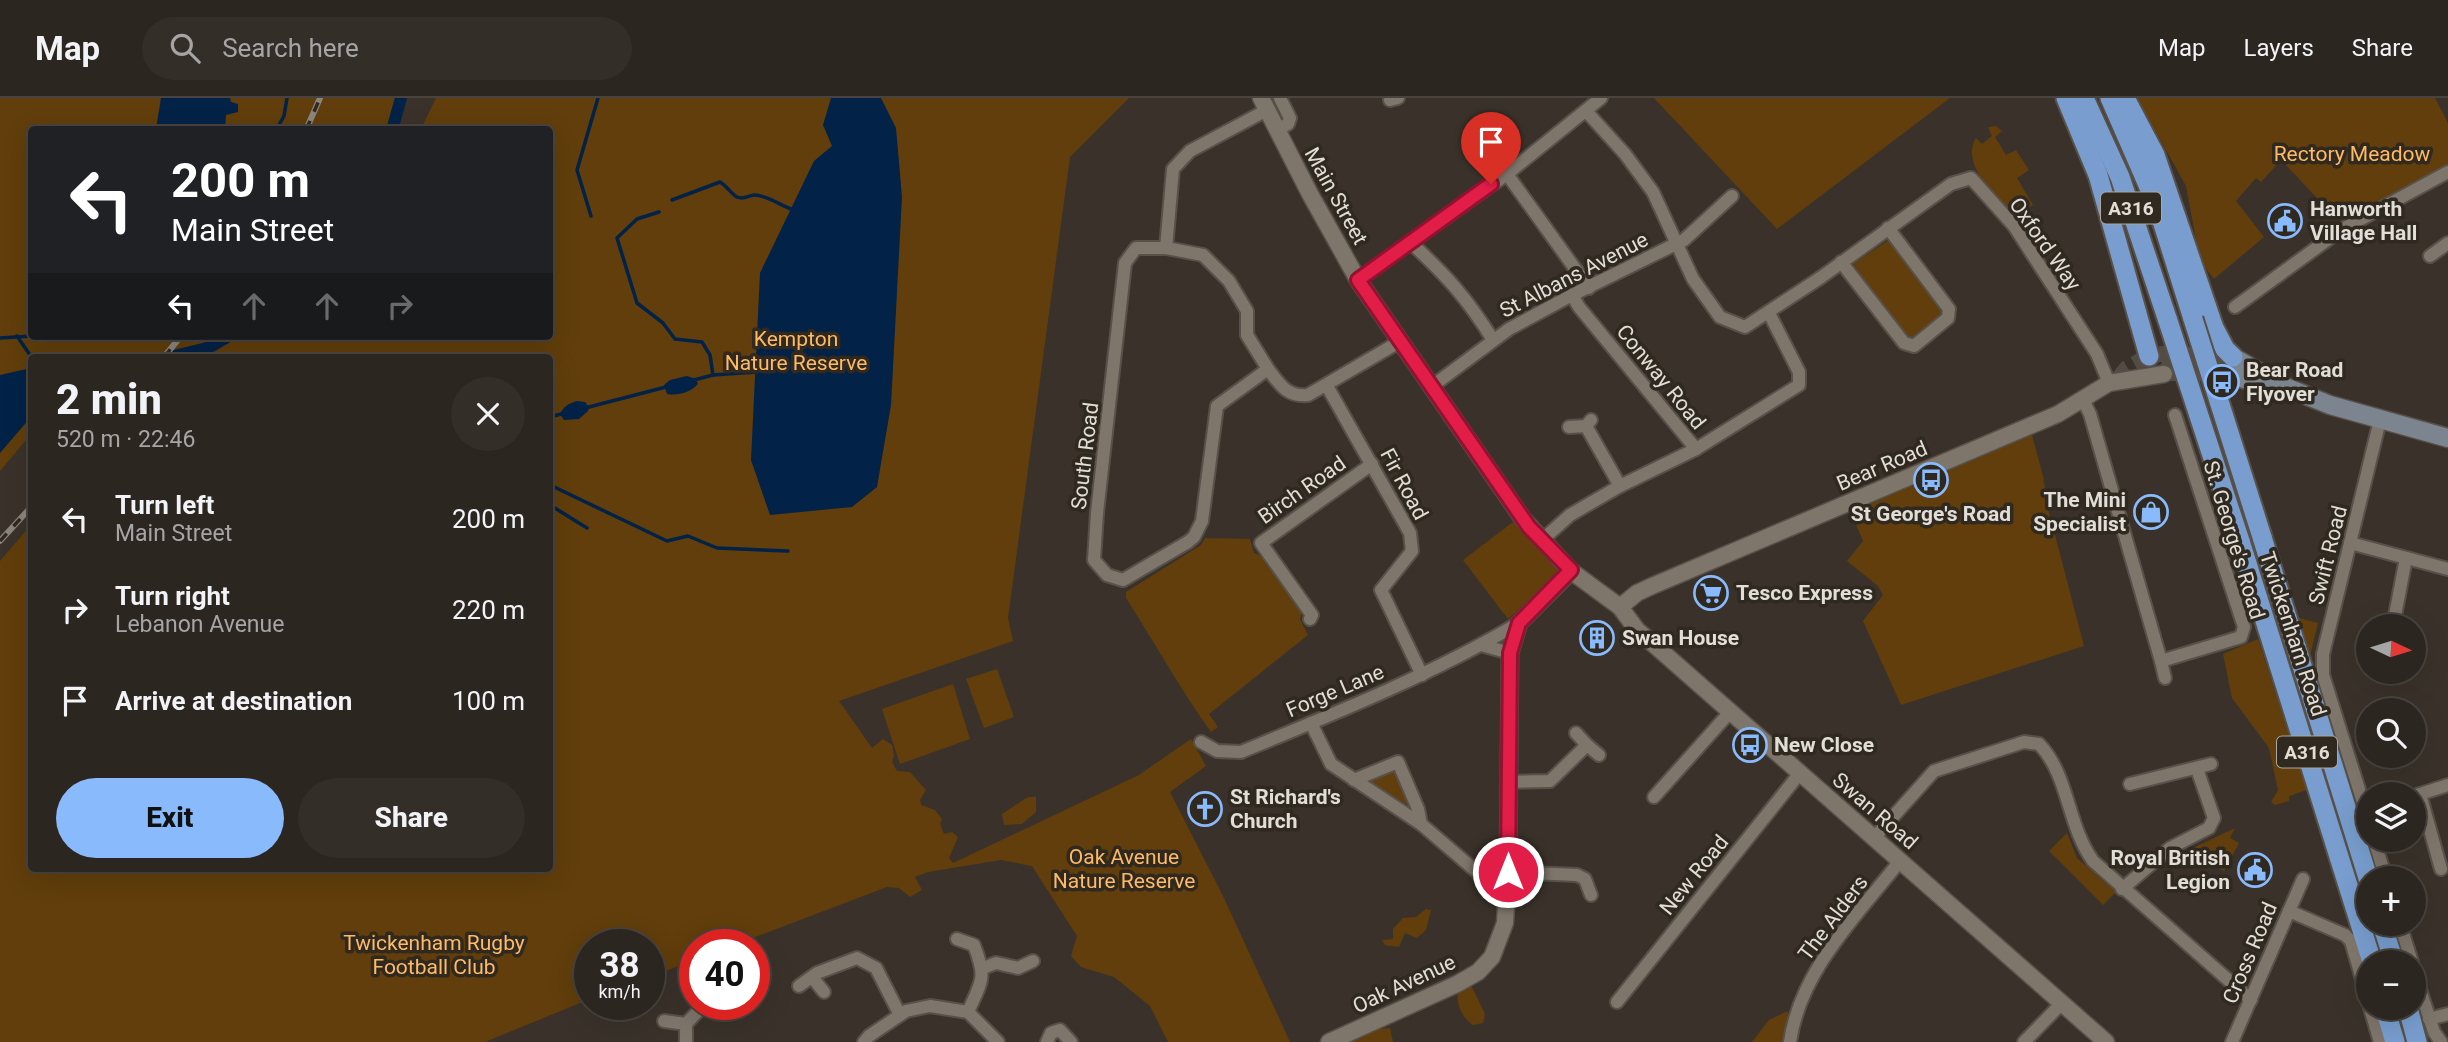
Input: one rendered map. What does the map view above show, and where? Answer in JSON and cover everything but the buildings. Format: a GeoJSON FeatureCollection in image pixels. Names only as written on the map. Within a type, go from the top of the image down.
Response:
{"type":"FeatureCollection","features":[{"type":"Feature","properties":{"kind":"highway"},"geometry":{"type":"LineString","coordinates":[[2066,98],[2098,175],[2158,362]]}},
{"type":"Feature","properties":{"kind":"highway","name":"Twickenham Road"},"geometry":{"type":"LineString","coordinates":[[2084,98],[2120,177],[2240,541],[2368,950]]}},
{"type":"Feature","properties":{"kind":"highway","name":"Twickenham Road"},"geometry":{"type":"LineString","coordinates":[[2110,98],[2158,208],[2364,866]]}},
{"type":"Feature","properties":{"kind":"highway"},"geometry":{"type":"LineString","coordinates":[[2125,98],[2155,155],[2214,328],[2231,363]]}},
{"type":"Feature","properties":{"kind":"highway"},"geometry":{"type":"LineString","coordinates":[[2389,1020],[2395,1042]]}},
{"type":"Feature","properties":{"kind":"highway"},"geometry":{"type":"LineString","coordinates":[[2411,1020],[2417,1042]]}},
{"type":"Feature","properties":{"kind":"main road"},"geometry":{"type":"LineString","coordinates":[[2231,363],[2330,405],[2448,438]]}},
{"type":"Feature","properties":{"kind":"street"},"geometry":{"type":"LineString","coordinates":[[1277,130],[1288,124],[1290,118],[1280,98]]}},
{"type":"Feature","properties":{"kind":"street"},"geometry":{"type":"LineString","coordinates":[[1358,280],[1507,174],[1601,98]]}},
{"type":"Feature","properties":{"kind":"street"},"geometry":{"type":"LineString","coordinates":[[1166,248],[1173,169],[1190,151],[1264,104]]}},
{"type":"Feature","properties":{"kind":"street","name":"Main Street"},"geometry":{"type":"LineString","coordinates":[[1264,104],[1358,280],[1523,519],[1571,570],[1620,607]]}},
{"type":"Feature","properties":{"kind":"street"},"geometry":{"type":"LineString","coordinates":[[1586,111],[1625,154],[1653,192],[1676,245]]}},
{"type":"Feature","properties":{"kind":"street"},"geometry":{"type":"LineString","coordinates":[[2235,307],[2341,230],[2448,172]]}},
{"type":"Feature","properties":{"kind":"street"},"geometry":{"type":"LineString","coordinates":[[1507,174],[1590,288]]}},
{"type":"Feature","properties":{"kind":"street","name":"Oxford Way"},"geometry":{"type":"LineString","coordinates":[[1676,245],[1693,279],[1720,317],[1745,327],[1769,313],[1951,184],[1971,178],[2014,226],[2113,382]]}},
{"type":"Feature","properties":{"kind":"street","name":"St Albans Avenue"},"geometry":{"type":"LineString","coordinates":[[1431,387],[1493,340],[1572,295],[1684,240],[1732,196]]}},
{"type":"Feature","properties":{"kind":"street"},"geometry":{"type":"LineString","coordinates":[[1841,262],[1904,343],[1914,346],[1948,318],[1949,309],[1888,228]]}},
{"type":"Feature","properties":{"kind":"street"},"geometry":{"type":"LineString","coordinates":[[1410,242],[1443,272],[1471,304],[1493,340]]}},
{"type":"Feature","properties":{"kind":"street"},"geometry":{"type":"LineString","coordinates":[[2430,256],[2448,243]]}},
{"type":"Feature","properties":{"kind":"street","name":"South Road"},"geometry":{"type":"LineString","coordinates":[[1268,369],[1217,406],[1202,521],[1194,537],[1123,580],[1107,575],[1094,560],[1097,513],[1125,263],[1136,248],[1166,248],[1203,255],[1229,281],[1247,311],[1247,335],[1268,369],[1285,391],[1297,396],[1308,395],[1326,386],[1399,342]]}},
{"type":"Feature","properties":{"kind":"street","name":"Conway Road"},"geometry":{"type":"LineString","coordinates":[[1541,541],[1570,515],[1620,486],[1696,449],[1578,307],[1572,295]]}},
{"type":"Feature","properties":{"kind":"street"},"geometry":{"type":"LineString","coordinates":[[1696,449],[1799,385],[1799,372],[1769,313]]}},
{"type":"Feature","properties":{"kind":"street","name":"Bear Road"},"geometry":{"type":"LineString","coordinates":[[1620,607],[1637,593],[1652,586],[2058,414],[2113,382],[2158,362]]}},
{"type":"Feature","properties":{"kind":"street","name":"Fir Road"},"geometry":{"type":"LineString","coordinates":[[1326,386],[1373,464],[1410,533],[1412,551],[1381,590],[1422,675]]}},
{"type":"Feature","properties":{"kind":"street"},"geometry":{"type":"LineString","coordinates":[[2083,400],[2090,414],[2165,678]]}},
{"type":"Feature","properties":{"kind":"street","name":"St. George's Road"},"geometry":{"type":"LineString","coordinates":[[2161,661],[2241,637],[2244,626],[2175,415]]}},
{"type":"Feature","properties":{"kind":"street","name":"Swift Road"},"geometry":{"type":"LineString","coordinates":[[2357,782],[2323,674],[2323,654],[2380,420]]}},
{"type":"Feature","properties":{"kind":"street"},"geometry":{"type":"LineString","coordinates":[[1569,427],[1589,423],[1620,486]]}},
{"type":"Feature","properties":{"kind":"street","name":"Birch Road"},"geometry":{"type":"LineString","coordinates":[[1310,619],[1312,615],[1261,543],[1373,464]]}},
{"type":"Feature","properties":{"kind":"street"},"geometry":{"type":"LineString","coordinates":[[2350,543],[2448,569]]}},
{"type":"Feature","properties":{"kind":"street"},"geometry":{"type":"LineString","coordinates":[[2395,614],[2406,558]]}},
{"type":"Feature","properties":{"kind":"street"},"geometry":{"type":"LineString","coordinates":[[1507,880],[1510,653],[1519,623],[1571,570]]}},
{"type":"Feature","properties":{"kind":"street","name":"Swan Road"},"geometry":{"type":"LineString","coordinates":[[1620,607],[1637,630],[2106,1042]]}},
{"type":"Feature","properties":{"kind":"street","name":"Forge Lane"},"geometry":{"type":"LineString","coordinates":[[1201,742],[1217,751],[1241,752],[1422,675],[1519,623]]}},
{"type":"Feature","properties":{"kind":"street"},"geometry":{"type":"LineString","coordinates":[[1481,645],[1510,653]]}},
{"type":"Feature","properties":{"kind":"street"},"geometry":{"type":"LineString","coordinates":[[1654,797],[1730,712]]}},
{"type":"Feature","properties":{"kind":"street"},"geometry":{"type":"LineString","coordinates":[[1311,723],[1331,764],[1421,824],[1491,884],[1507,880],[1577,876],[1585,878],[1591,895]]}},
{"type":"Feature","properties":{"kind":"street"},"geometry":{"type":"LineString","coordinates":[[1576,733],[1599,755]]}},
{"type":"Feature","properties":{"kind":"street"},"geometry":{"type":"LineString","coordinates":[[1874,838],[1934,771],[2024,743],[2039,744],[2052,757],[2081,845],[2093,861],[2251,1000]]}},
{"type":"Feature","properties":{"kind":"street"},"geometry":{"type":"LineString","coordinates":[[1508,782],[1549,781],[1587,745]]}},
{"type":"Feature","properties":{"kind":"street"},"geometry":{"type":"LineString","coordinates":[[1354,780],[1398,762],[1418,809],[1421,824]]}},
{"type":"Feature","properties":{"kind":"street"},"geometry":{"type":"LineString","coordinates":[[2130,783],[2211,764]]}},
{"type":"Feature","properties":{"kind":"street"},"geometry":{"type":"LineString","coordinates":[[2122,889],[2170,848],[2209,828],[2214,818],[2197,769]]}},
{"type":"Feature","properties":{"kind":"street","name":"New Road"},"geometry":{"type":"LineString","coordinates":[[1617,1002],[1800,773]]}},
{"type":"Feature","properties":{"kind":"street"},"geometry":{"type":"LineString","coordinates":[[2426,792],[2448,785]]}},
{"type":"Feature","properties":{"kind":"street"},"geometry":{"type":"LineString","coordinates":[[2426,823],[2441,869]]}},
{"type":"Feature","properties":{"kind":"street","name":"The Alders"},"geometry":{"type":"LineString","coordinates":[[1790,1042],[1798,1007],[1816,969],[1900,861]]}},
{"type":"Feature","properties":{"kind":"street","name":"Cross Road"},"geometry":{"type":"LineString","coordinates":[[2232,1042],[2302,879]]}},
{"type":"Feature","properties":{"kind":"street","name":"Oak Avenue"},"geometry":{"type":"LineString","coordinates":[[1329,1042],[1478,972],[1492,957],[1505,923],[1507,880]]}},
{"type":"Feature","properties":{"kind":"street"},"geometry":{"type":"LineString","coordinates":[[2288,911],[2345,935],[2351,941],[2356,958]]}},
{"type":"Feature","properties":{"kind":"street"},"geometry":{"type":"LineString","coordinates":[[957,939],[977,939],[983,968],[982,981],[968,1012]]}},
{"type":"Feature","properties":{"kind":"street"},"geometry":{"type":"LineString","coordinates":[[799,986],[812,977],[857,958],[877,968],[900,1015]]}},
{"type":"Feature","properties":{"kind":"street"},"geometry":{"type":"LineString","coordinates":[[983,968],[996,963],[1018,968],[1033,961]]}},
{"type":"Feature","properties":{"kind":"street"},"geometry":{"type":"LineString","coordinates":[[812,977],[824,992]]}},
{"type":"Feature","properties":{"kind":"street"},"geometry":{"type":"LineString","coordinates":[[2024,1042],[2062,1003]]}},
{"type":"Feature","properties":{"kind":"street"},"geometry":{"type":"LineString","coordinates":[[864,1042],[900,1015],[930,1006],[968,1012],[998,1042]]}},
{"type":"Feature","properties":{"kind":"street"},"geometry":{"type":"LineString","coordinates":[[2426,1009],[2441,1042]]}},
{"type":"Feature","properties":{"kind":"street"},"geometry":{"type":"LineString","coordinates":[[2429,1019],[2448,1014]]}},
{"type":"Feature","properties":{"kind":"street"},"geometry":{"type":"LineString","coordinates":[[686,1042],[686,1024],[690,1020]]}},
{"type":"Feature","properties":{"kind":"street"},"geometry":{"type":"LineString","coordinates":[[2374,1020],[2380,1042]]}},
{"type":"Feature","properties":{"kind":"street"},"geometry":{"type":"LineString","coordinates":[[664,1021],[686,1024]]}},
{"type":"Feature","properties":{"kind":"street"},"geometry":{"type":"LineString","coordinates":[[1047,1042],[1051,1033],[1060,1030],[1071,1042]]}},
{"type":"Feature","properties":{"kind":"green space"},"geometry":{"type":"Polygon","coordinates":[[[0,98],[401,98],[393,126],[28,126],[28,340],[221,340],[193,354],[28,354],[28,438],[0,471],[0,98]]]}},
{"type":"Feature","properties":{"kind":"green space"},"geometry":{"type":"Polygon","coordinates":[[[436,98],[1129,98],[1070,157],[1008,618],[1013,641],[839,701],[872,748],[883,739],[892,745],[892,762],[897,771],[910,772],[926,790],[920,800],[921,805],[935,810],[942,819],[940,824],[944,834],[952,832],[958,837],[949,858],[953,863],[1139,775],[1191,739],[1206,766],[1170,792],[1224,898],[1290,1042],[1168,1042],[1150,1006],[1114,977],[1081,967],[1071,956],[1077,936],[1032,866],[1001,860],[928,872],[915,877],[922,890],[910,897],[899,888],[887,887],[770,931],[770,929],[679,929],[679,966],[665,971],[665,929],[574,929],[574,1006],[485,1042],[0,1042],[0,561],[28,528],[28,872],[553,872],[553,354],[210,354],[234,340],[553,340],[553,126],[422,126],[436,98]]]}},
{"type":"Feature","properties":{"kind":"green space"},"geometry":{"type":"Polygon","coordinates":[[[1654,98],[1950,98],[1777,229],[1654,98]]]}},
{"type":"Feature","properties":{"kind":"green space","name":"Rectory Meadow"},"geometry":{"type":"Polygon","coordinates":[[[2137,98],[2435,98],[2448,123],[2448,164],[2350,218],[2338,220],[2281,160],[2261,182],[2256,178],[2236,201],[2264,237],[2214,279],[2200,261],[2186,186],[2137,98]]]}},
{"type":"Feature","properties":{"kind":"green space"},"geometry":{"type":"Polygon","coordinates":[[[1996,126],[2002,131],[1995,137],[2006,155],[2016,150],[2029,170],[2017,178],[2033,205],[2015,215],[2011,214],[1989,189],[1976,169],[1973,158],[1972,148],[1976,138],[1982,144],[1992,136],[1988,127],[1996,126]]]}},
{"type":"Feature","properties":{"kind":"green space"},"geometry":{"type":"Polygon","coordinates":[[[1889,240],[1944,314],[1908,340],[1853,264],[1889,240]]]}},
{"type":"Feature","properties":{"kind":"green space"},"geometry":{"type":"Polygon","coordinates":[[[2032,435],[2084,646],[1901,705],[1863,621],[1883,595],[1878,586],[1847,561],[1863,541],[1851,512],[2032,435]]]}},
{"type":"Feature","properties":{"kind":"green space"},"geometry":{"type":"Polygon","coordinates":[[[1513,522],[1559,572],[1508,619],[1463,560],[1513,522]]]}},
{"type":"Feature","properties":{"kind":"green space"},"geometry":{"type":"Polygon","coordinates":[[[1205,538],[1250,539],[1254,553],[1265,557],[1303,609],[1300,619],[1308,635],[1209,714],[1218,727],[1211,732],[1126,598],[1126,592],[1201,545],[1205,538]]]}},
{"type":"Feature","properties":{"kind":"green space"},"geometry":{"type":"Polygon","coordinates":[[[2296,617],[2318,623],[2309,660],[2296,617]]]}},
{"type":"Feature","properties":{"kind":"green space"},"geometry":{"type":"Polygon","coordinates":[[[2258,639],[2307,790],[2289,796],[2289,801],[2275,805],[2271,802],[2278,790],[2269,748],[2232,698],[2223,654],[2258,639]]]}},
{"type":"Feature","properties":{"kind":"green space"},"geometry":{"type":"Polygon","coordinates":[[[997,669],[1014,717],[984,728],[966,679],[997,669]]]}},
{"type":"Feature","properties":{"kind":"green space"},"geometry":{"type":"Polygon","coordinates":[[[953,684],[970,739],[900,764],[882,709],[953,684]]]}},
{"type":"Feature","properties":{"kind":"green space"},"geometry":{"type":"Polygon","coordinates":[[[1387,770],[1397,771],[1409,800],[1406,804],[1370,782],[1387,770]]]}},
{"type":"Feature","properties":{"kind":"green space"},"geometry":{"type":"Polygon","coordinates":[[[1028,797],[1036,797],[1036,812],[1022,824],[1004,825],[1002,814],[1028,797]]]}},
{"type":"Feature","properties":{"kind":"green space"},"geometry":{"type":"Polygon","coordinates":[[[2235,828],[2230,838],[2239,843],[2224,871],[2187,851],[2235,828]]]}},
{"type":"Feature","properties":{"kind":"green space"},"geometry":{"type":"Polygon","coordinates":[[[2067,833],[2077,858],[2116,892],[2103,905],[2049,851],[2067,833]]]}},
{"type":"Feature","properties":{"kind":"green space"},"geometry":{"type":"Polygon","coordinates":[[[1426,909],[1431,910],[1426,930],[1417,938],[1405,933],[1399,947],[1385,945],[1382,940],[1393,939],[1393,929],[1403,918],[1416,917],[1426,909]]]}},
{"type":"Feature","properties":{"kind":"green space"},"geometry":{"type":"Polygon","coordinates":[[[1463,987],[1472,987],[1485,1014],[1483,1023],[1473,1025],[1463,1014],[1459,1006],[1458,991],[1463,987]]]}},
{"type":"Feature","properties":{"kind":"green space"},"geometry":{"type":"Polygon","coordinates":[[[1788,1011],[1785,1042],[1752,1042],[1769,1020],[1788,1011]]]}},
{"type":"Feature","properties":{"kind":"green space"},"geometry":{"type":"Polygon","coordinates":[[[1390,1028],[1393,1042],[1345,1042],[1368,1030],[1390,1028]]]}},
{"type":"Feature","properties":{"kind":"water"},"geometry":{"type":"Polygon","coordinates":[[[161,98],[230,98],[231,102],[238,104],[238,112],[226,115],[225,126],[156,126],[161,98]]]}},
{"type":"Feature","properties":{"kind":"water"},"geometry":{"type":"Polygon","coordinates":[[[831,98],[881,98],[896,128],[902,197],[891,405],[877,487],[852,507],[770,515],[751,460],[760,273],[814,161],[832,146],[823,125],[831,98]]]}},
{"type":"Feature","properties":{"kind":"water"},"geometry":{"type":"Polygon","coordinates":[[[28,369],[28,420],[0,453],[0,375],[28,369]]]}},
{"type":"Feature","properties":{"kind":"water"},"geometry":{"type":"Polygon","coordinates":[[[687,376],[696,379],[698,384],[684,393],[667,394],[664,385],[670,380],[687,376]]]}},
{"type":"Feature","properties":{"kind":"water"},"geometry":{"type":"Polygon","coordinates":[[[577,401],[585,402],[589,407],[588,411],[579,419],[564,420],[560,414],[562,411],[577,401]]]}},
{"type":"Feature","properties":{"kind":"waterway"},"geometry":{"type":"LineString","coordinates":[[278,126],[284,116],[287,98]]}},
{"type":"Feature","properties":{"kind":"waterway"},"geometry":{"type":"LineString","coordinates":[[393,126],[401,98]]}},
{"type":"Feature","properties":{"kind":"waterway"},"geometry":{"type":"LineString","coordinates":[[591,216],[577,170],[598,98]]}},
{"type":"Feature","properties":{"kind":"waterway"},"geometry":{"type":"LineString","coordinates":[[672,200],[720,182],[737,197],[758,195],[791,209]]}},
{"type":"Feature","properties":{"kind":"waterway"},"geometry":{"type":"LineString","coordinates":[[659,212],[637,219],[617,238],[637,303],[663,323],[675,339],[702,342],[710,355],[713,375]]}},
{"type":"Feature","properties":{"kind":"waterway"},"geometry":{"type":"LineString","coordinates":[[17,336],[29,354]]}},
{"type":"Feature","properties":{"kind":"waterway"},"geometry":{"type":"LineString","coordinates":[[0,338],[28,336]]}},
{"type":"Feature","properties":{"kind":"waterway"},"geometry":{"type":"LineString","coordinates":[[182,354],[207,348],[222,340]]}},
{"type":"Feature","properties":{"kind":"waterway"},"geometry":{"type":"LineString","coordinates":[[694,380],[713,375],[756,372]]}},
{"type":"Feature","properties":{"kind":"waterway"},"geometry":{"type":"LineString","coordinates":[[585,408],[666,387]]}},
{"type":"Feature","properties":{"kind":"waterway"},"geometry":{"type":"LineString","coordinates":[[553,416],[561,414]]}},
{"type":"Feature","properties":{"kind":"waterway"},"geometry":{"type":"LineString","coordinates":[[553,486],[667,541],[688,536],[717,548],[788,551]]}},
{"type":"Feature","properties":{"kind":"waterway"},"geometry":{"type":"LineString","coordinates":[[553,507],[587,528]]}},
{"type":"Feature","properties":{"kind":"tunnel"},"geometry":{"type":"LineString","coordinates":[[2159,354],[2225,356]]}},
{"type":"Feature","properties":{"kind":"tunnel"},"geometry":{"type":"LineString","coordinates":[[2117,380],[2127,368],[2149,356]]}},
{"type":"Feature","properties":{"kind":"tunnel"},"geometry":{"type":"LineString","coordinates":[[2160,366],[2171,372],[2214,372],[2235,376]]}},
{"type":"Feature","properties":{"kind":"railway"},"geometry":{"type":"LineString","coordinates":[[308,126],[320,98]]}},
{"type":"Feature","properties":{"kind":"railway"},"geometry":{"type":"LineString","coordinates":[[166,354],[178,340]]}},
{"type":"Feature","properties":{"kind":"railway"},"geometry":{"type":"LineString","coordinates":[[0,541],[28,510]]}},
{"type":"Feature","properties":{"kind":"place","name":"Hanworth Village Hall"},"geometry":{"type":"Point","coordinates":[2285,221]}},
{"type":"Feature","properties":{"kind":"place","name":"Bear Road Flyover"},"geometry":{"type":"Point","coordinates":[2222,382]}},
{"type":"Feature","properties":{"kind":"place","name":"St George's Road"},"geometry":{"type":"Point","coordinates":[1931,480]}},
{"type":"Feature","properties":{"kind":"place","name":"The Mini Specialist"},"geometry":{"type":"Point","coordinates":[2151,512]}},
{"type":"Feature","properties":{"kind":"place","name":"Tesco Express"},"geometry":{"type":"Point","coordinates":[1711,593]}},
{"type":"Feature","properties":{"kind":"place","name":"Swan House"},"geometry":{"type":"Point","coordinates":[1597,638]}},
{"type":"Feature","properties":{"kind":"place","name":"New Close"},"geometry":{"type":"Point","coordinates":[1750,745]}},
{"type":"Feature","properties":{"kind":"place","name":"St Richard's Church"},"geometry":{"type":"Point","coordinates":[1205,809]}},
{"type":"Feature","properties":{"kind":"place","name":"Royal British Legion"},"geometry":{"type":"Point","coordinates":[2255,870]}},
{"type":"Feature","properties":{"kind":"route"},"geometry":{"type":"LineString","coordinates":[[1491,184],[1358,280],[1529,527],[1571,570],[1519,623],[1510,653],[1508,872]]}},
{"type":"Feature","properties":{"kind":"park label","name":"Kempton Nature Reserve"},"geometry":{"type":"Point","coordinates":[796,351]}},
{"type":"Feature","properties":{"kind":"park label","name":"Oak Avenue Nature Reserve"},"geometry":{"type":"Point","coordinates":[1124,869]}},
{"type":"Feature","properties":{"kind":"park label","name":"Twickenham Rugby Football Club"},"geometry":{"type":"Point","coordinates":[434,955]}}]}
